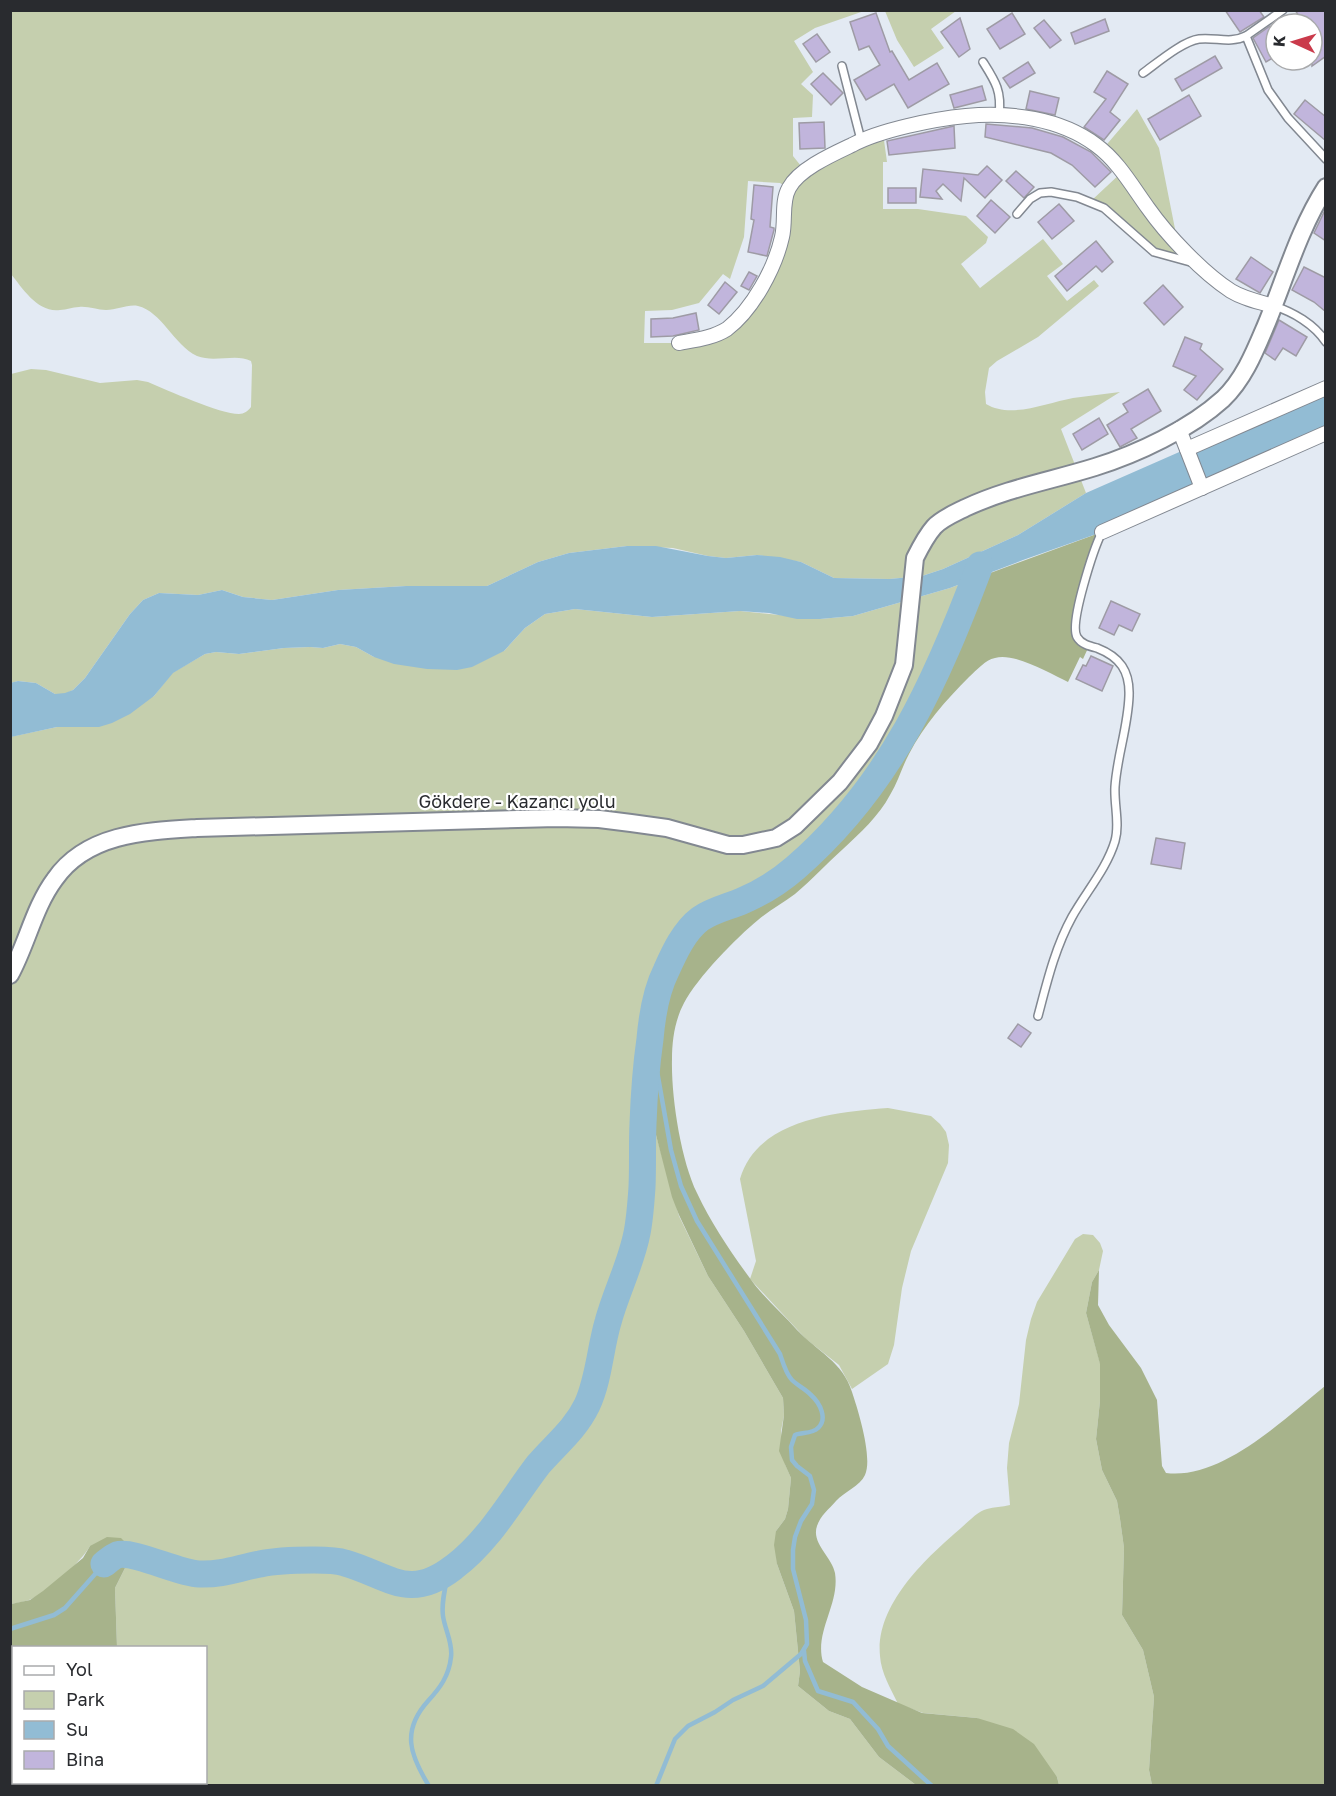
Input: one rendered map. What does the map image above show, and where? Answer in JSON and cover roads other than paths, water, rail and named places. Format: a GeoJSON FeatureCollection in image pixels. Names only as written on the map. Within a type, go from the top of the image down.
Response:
{"type":"FeatureCollection","features":[{"type":"Feature","properties":{"kind":"street"},"geometry":{"type":"LineString","coordinates":[[679,343],[712,336],[726,329],[738,319],[765,282],[783,235],[785,199],[788,188],[801,174],[861,140],[955,117],[999,115],[1024,117],[1065,127],[1097,146],[1122,172],[1161,225],[1199,264],[1232,292],[1274,306]]}},
{"type":"Feature","properties":{"kind":"street","name":"Gökdere - Kazancı yolu"},"geometry":{"type":"LineString","coordinates":[[10,975],[55,878],[70,862],[102,842],[153,830],[599,819],[667,828],[728,845],[743,846],[776,838],[814,809],[840,783],[869,744],[884,716],[903,665],[915,558],[935,526],[956,512],[985,498],[1016,487],[1095,467],[1128,454],[1179,429],[1214,406],[1233,388],[1250,362],[1312,211],[1326,187]]}},
{"type":"Feature","properties":{"kind":"street"},"geometry":{"type":"LineString","coordinates":[[1189,453],[1326,388]]}},
{"type":"Feature","properties":{"kind":"street"},"geometry":{"type":"LineString","coordinates":[[1179,429],[1200,483]]}},
{"type":"Feature","properties":{"kind":"street"},"geometry":{"type":"LineString","coordinates":[[1102,532],[1200,483],[1324,437]]}},
{"type":"Feature","properties":{"kind":"lane"},"geometry":{"type":"LineString","coordinates":[[1143,72],[1192,41],[1232,40],[1246,36],[1282,10]]}},
{"type":"Feature","properties":{"kind":"lane"},"geometry":{"type":"LineString","coordinates":[[1246,36],[1268,90],[1288,118],[1326,159]]}},
{"type":"Feature","properties":{"kind":"lane"},"geometry":{"type":"LineString","coordinates":[[983,62],[999,91],[1001,101],[999,115]]}},
{"type":"Feature","properties":{"kind":"lane"},"geometry":{"type":"LineString","coordinates":[[842,66],[861,140]]}},
{"type":"Feature","properties":{"kind":"lane"},"geometry":{"type":"LineString","coordinates":[[1017,214],[1030,199],[1040,193],[1052,192],[1077,196],[1104,208],[1154,252],[1168,258],[1199,264]]}},
{"type":"Feature","properties":{"kind":"lane"},"geometry":{"type":"LineString","coordinates":[[1274,306],[1303,320],[1326,342]]}},
{"type":"Feature","properties":{"kind":"lane"},"geometry":{"type":"LineString","coordinates":[[1038,1016],[1059,945],[1072,916],[1111,851],[1117,832],[1116,777],[1127,721],[1129,682],[1124,669],[1115,657],[1081,642],[1075,628],[1084,585],[1102,532]]}},
{"type":"Feature","properties":{"kind":"water"},"geometry":{"type":"Polygon","coordinates":[[[1325,388],[1325,433],[1102,532],[950,588],[853,616],[797,619],[769,613],[740,611],[652,617],[575,609],[545,614],[525,628],[504,651],[472,667],[457,670],[427,669],[394,664],[356,647],[340,644],[323,648],[284,648],[239,654],[216,652],[205,654],[173,673],[154,696],[130,714],[112,723],[99,727],[57,727],[11,737],[10,683],[18,681],[36,683],[55,694],[73,690],[85,678],[130,614],[143,600],[159,593],[198,595],[222,590],[243,597],[272,600],[338,590],[406,586],[487,586],[538,562],[569,553],[627,546],[656,546],[726,558],[757,555],[780,557],[801,562],[834,578],[889,579],[922,576],[943,569],[1018,535],[1086,493],[1325,388]]]}},
{"type":"Feature","properties":{"kind":"waterway"},"geometry":{"type":"LineString","coordinates":[[104,1564],[115,1556],[124,1554],[190,1573],[208,1574],[274,1562],[330,1560],[412,1585],[438,1577],[467,1557],[478,1545],[538,1465],[577,1422],[591,1395],[608,1322],[637,1233],[642,1187],[647,1060],[652,1021],[660,987],[676,950],[684,936],[700,919],[756,894],[789,873],[829,836],[858,802],[884,766],[928,690],[980,565]]}},
{"type":"Feature","properties":{"kind":"waterway"},"geometry":{"type":"LineString","coordinates":[[652,1018],[657,1071],[671,1150],[681,1186],[697,1221],[780,1354],[788,1375],[814,1398],[823,1416],[816,1430],[795,1435],[791,1447],[792,1460],[810,1476],[814,1490],[812,1504],[801,1521],[793,1550],[793,1569],[806,1620],[807,1644],[801,1654],[763,1686],[688,1726],[675,1739],[656,1786]]}},
{"type":"Feature","properties":{"kind":"waterway"},"geometry":{"type":"LineString","coordinates":[[10,1629],[54,1615],[65,1608],[104,1564]]}},
{"type":"Feature","properties":{"kind":"waterway"},"geometry":{"type":"LineString","coordinates":[[429,1786],[413,1753],[411,1733],[420,1712],[440,1686],[450,1664],[451,1647],[443,1610],[449,1570]]}},
{"type":"Feature","properties":{"kind":"waterway"},"geometry":{"type":"LineString","coordinates":[[804,1651],[805,1661],[818,1691],[853,1702],[878,1729],[888,1746],[932,1786]]}}]}
